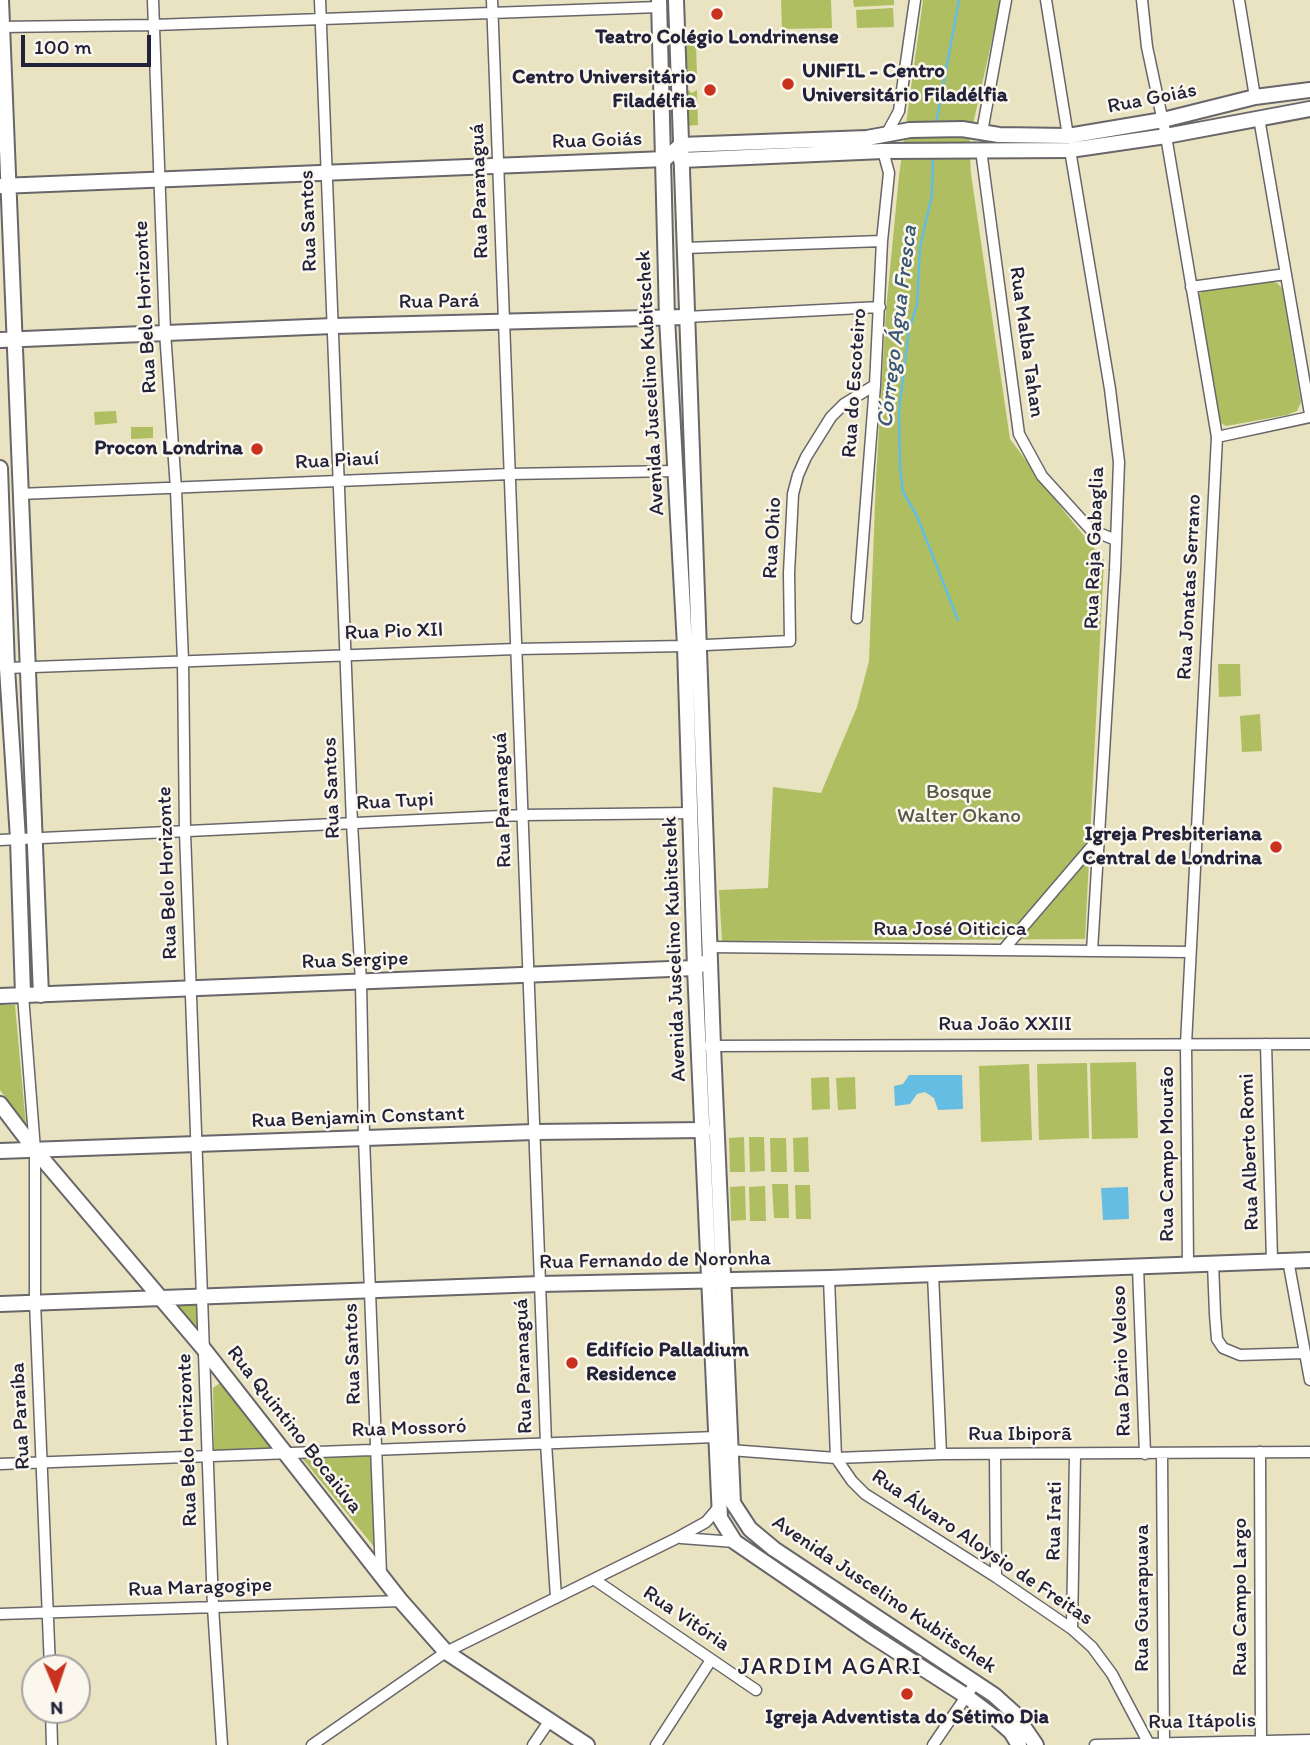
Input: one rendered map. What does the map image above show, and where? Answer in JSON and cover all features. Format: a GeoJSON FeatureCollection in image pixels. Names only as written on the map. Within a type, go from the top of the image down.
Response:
{"type":"FeatureCollection","features":[{"type":"Feature","properties":{"kind":"main road"},"geometry":{"type":"LineString","coordinates":[[1,0],[4,186],[16,340],[19,494],[41,995]]}},
{"type":"Feature","properties":{"kind":"main road","name":"Avenida Juscelino Kubitschek"},"geometry":{"type":"LineString","coordinates":[[676,0],[695,564],[690,813],[695,968],[706,1047],[717,1280],[733,1503],[750,1529],[774,1549],[994,1695],[1014,1713],[1036,1745]]}},
{"type":"Feature","properties":{"kind":"main road","name":"Avenida Juscelino Kubitschek"},"geometry":{"type":"LineString","coordinates":[[659,4],[667,318],[676,471],[692,645],[710,953],[706,1047]]}},
{"type":"Feature","properties":{"kind":"main road","name":"Rua Goiás"},"geometry":{"type":"LineString","coordinates":[[4,186],[665,159],[681,145],[867,138],[892,133],[962,129],[1069,143],[1255,97],[1310,90]]}},
{"type":"Feature","properties":{"kind":"main road","name":"Rua Goiás"},"geometry":{"type":"LineString","coordinates":[[681,160],[981,150],[1166,136],[1310,109]]}},
{"type":"Feature","properties":{"kind":"main road"},"geometry":{"type":"LineString","coordinates":[[892,133],[915,145],[964,146],[981,150]]}},
{"type":"Feature","properties":{"kind":"main road"},"geometry":{"type":"LineString","coordinates":[[867,138],[878,143],[883,152]]}},
{"type":"Feature","properties":{"kind":"main road","name":"Rua Pará"},"geometry":{"type":"LineString","coordinates":[[0,340],[333,326],[686,317]]}},
{"type":"Feature","properties":{"kind":"main road"},"geometry":{"type":"LineString","coordinates":[[0,468],[3,668],[18,839],[23,995]]}},
{"type":"Feature","properties":{"kind":"main road"},"geometry":{"type":"LineString","coordinates":[[676,471],[683,476],[686,488],[687,533],[695,564]]}},
{"type":"Feature","properties":{"kind":"main road","name":"Rua Piauí"},"geometry":{"type":"LineString","coordinates":[[0,495],[19,494]]}},
{"type":"Feature","properties":{"kind":"main road"},"geometry":{"type":"LineString","coordinates":[[22,953],[38,953]]}},
{"type":"Feature","properties":{"kind":"main road","name":"Rua Sergipe"},"geometry":{"type":"LineString","coordinates":[[0,996],[695,968],[710,953]]}},
{"type":"Feature","properties":{"kind":"main road","name":"Rua Quintino Bocaiúva"},"geometry":{"type":"LineString","coordinates":[[0,1104],[35,1150],[204,1348],[401,1601],[446,1652],[587,1745]]}},
{"type":"Feature","properties":{"kind":"main road","name":"Rua Benjamin Constant"},"geometry":{"type":"LineString","coordinates":[[0,1151],[534,1132],[711,1129]]}},
{"type":"Feature","properties":{"kind":"main road","name":"Rua Fernando de Noronha"},"geometry":{"type":"LineString","coordinates":[[0,1304],[1310,1260]]}},
{"type":"Feature","properties":{"kind":"main road","name":"Avenida Juscelino Kubitschek"},"geometry":{"type":"LineString","coordinates":[[717,1280],[716,1437],[718,1508],[723,1524],[735,1542],[860,1628],[966,1696],[1011,1732],[1019,1745]]}},
{"type":"Feature","properties":{"kind":"main road"},"geometry":{"type":"LineString","coordinates":[[717,1461],[730,1450]]}},
{"type":"Feature","properties":{"kind":"street","name":"Rua Belo Horizonte"},"geometry":{"type":"LineString","coordinates":[[153,0],[165,332],[176,489],[183,662],[185,832],[196,1145],[213,1607],[222,1745]]}},
{"type":"Feature","properties":{"kind":"street","name":"Rua Santos"},"geometry":{"type":"LineString","coordinates":[[320,0],[352,823],[361,982],[364,1138],[381,1574]]}},
{"type":"Feature","properties":{"kind":"street","name":"Rua Paranaguá"},"geometry":{"type":"LineString","coordinates":[[492,0],[546,1443],[556,1598]]}},
{"type":"Feature","properties":{"kind":"street"},"geometry":{"type":"LineString","coordinates":[[892,133],[899,111],[915,0]]}},
{"type":"Feature","properties":{"kind":"street"},"geometry":{"type":"LineString","coordinates":[[982,132],[1006,0]]}},
{"type":"Feature","properties":{"kind":"street","name":"Rua Raja Gabaglia"},"geometry":{"type":"LineString","coordinates":[[1046,0],[1110,389],[1119,462],[1092,951]]}},
{"type":"Feature","properties":{"kind":"street","name":"Rua Jonatas Serrano"},"geometry":{"type":"LineString","coordinates":[[1142,0],[1147,47],[1166,136],[1217,437],[1186,1044]]}},
{"type":"Feature","properties":{"kind":"street"},"geometry":{"type":"LineString","coordinates":[[1239,0],[1255,97]]}},
{"type":"Feature","properties":{"kind":"street"},"geometry":{"type":"LineString","coordinates":[[1,27],[154,25],[659,4]]}},
{"type":"Feature","properties":{"kind":"street"},"geometry":{"type":"LineString","coordinates":[[1217,437],[1310,415],[1259,118]]}},
{"type":"Feature","properties":{"kind":"street","name":"Rua Malba Tahan"},"geometry":{"type":"LineString","coordinates":[[981,150],[1018,434],[1042,477],[1091,530],[1116,540]]}},
{"type":"Feature","properties":{"kind":"street"},"geometry":{"type":"LineString","coordinates":[[889,173],[903,151]]}},
{"type":"Feature","properties":{"kind":"street","name":"Rua do Escoteiro"},"geometry":{"type":"LineString","coordinates":[[857,618],[875,385],[882,241],[889,173],[883,152]]}},
{"type":"Feature","properties":{"kind":"street"},"geometry":{"type":"LineString","coordinates":[[685,248],[882,241]]}},
{"type":"Feature","properties":{"kind":"street"},"geometry":{"type":"LineString","coordinates":[[1191,287],[1286,274]]}},
{"type":"Feature","properties":{"kind":"street","name":"Rua Pará"},"geometry":{"type":"LineString","coordinates":[[686,317],[880,307]]}},
{"type":"Feature","properties":{"kind":"street","name":"Rua Ohio"},"geometry":{"type":"LineString","coordinates":[[790,641],[789,573],[793,494],[798,475],[831,417],[844,404],[875,385]]}},
{"type":"Feature","properties":{"kind":"street","name":"Rua Piauí"},"geometry":{"type":"LineString","coordinates":[[19,494],[510,474],[676,471]]}},
{"type":"Feature","properties":{"kind":"street","name":"Rua Pio XII"},"geometry":{"type":"LineString","coordinates":[[3,668],[790,641]]}},
{"type":"Feature","properties":{"kind":"street","name":"Rua Tupi"},"geometry":{"type":"LineString","coordinates":[[0,840],[523,815],[690,813]]}},
{"type":"Feature","properties":{"kind":"street"},"geometry":{"type":"LineString","coordinates":[[1004,949],[1099,837]]}},
{"type":"Feature","properties":{"kind":"street","name":"Rua José Oiticica"},"geometry":{"type":"LineString","coordinates":[[710,953],[1004,949],[1190,952]]}},
{"type":"Feature","properties":{"kind":"street","name":"Rua Paraíba"},"geometry":{"type":"LineString","coordinates":[[23,995],[35,1150],[35,1302],[50,1654]]}},
{"type":"Feature","properties":{"kind":"street","name":"Rua Campo Mourão"},"geometry":{"type":"LineString","coordinates":[[1186,1044],[1188,1264]]}},
{"type":"Feature","properties":{"kind":"street","name":"Rua Alberto Romi"},"geometry":{"type":"LineString","coordinates":[[1266,1044],[1272,1260]]}},
{"type":"Feature","properties":{"kind":"street","name":"Rua João XXIII"},"geometry":{"type":"LineString","coordinates":[[706,1047],[1310,1044]]}},
{"type":"Feature","properties":{"kind":"street"},"geometry":{"type":"LineString","coordinates":[[1288,1260],[1310,1380]]}},
{"type":"Feature","properties":{"kind":"street"},"geometry":{"type":"LineString","coordinates":[[1213,1263],[1217,1339],[1223,1348],[1240,1355],[1304,1353]]}},
{"type":"Feature","properties":{"kind":"street","name":"Rua Dário Veloso"},"geometry":{"type":"LineString","coordinates":[[1138,1267],[1144,1454]]}},
{"type":"Feature","properties":{"kind":"street"},"geometry":{"type":"LineString","coordinates":[[933,1274],[941,1454]]}},
{"type":"Feature","properties":{"kind":"street"},"geometry":{"type":"LineString","coordinates":[[828,1278],[836,1458]]}},
{"type":"Feature","properties":{"kind":"street"},"geometry":{"type":"LineString","coordinates":[[206,1391],[215,1379],[225,1377]]}},
{"type":"Feature","properties":{"kind":"street"},"geometry":{"type":"LineString","coordinates":[[716,1437],[730,1450]]}},
{"type":"Feature","properties":{"kind":"street","name":"Rua Mossoró"},"geometry":{"type":"LineString","coordinates":[[0,1464],[716,1437]]}},
{"type":"Feature","properties":{"kind":"street","name":"Rua Ibiporã"},"geometry":{"type":"LineString","coordinates":[[730,1450],[836,1458],[941,1454],[1310,1452]]}},
{"type":"Feature","properties":{"kind":"street","name":"Rua Campo Largo"},"geometry":{"type":"LineString","coordinates":[[1260,1452],[1261,1741]]}},
{"type":"Feature","properties":{"kind":"street","name":"Rua Guarapuava"},"geometry":{"type":"LineString","coordinates":[[1161,1454],[1164,1742]]}},
{"type":"Feature","properties":{"kind":"street"},"geometry":{"type":"LineString","coordinates":[[995,1455],[996,1577]]}},
{"type":"Feature","properties":{"kind":"street","name":"Rua Irati"},"geometry":{"type":"LineString","coordinates":[[1072,1629],[1075,1455]]}},
{"type":"Feature","properties":{"kind":"street","name":"Rua Álvaro Aloysio de Freitas"},"geometry":{"type":"LineString","coordinates":[[836,1458],[852,1481],[866,1494],[996,1577],[1072,1629],[1092,1647],[1112,1674],[1148,1742]]}},
{"type":"Feature","properties":{"kind":"street"},"geometry":{"type":"LineString","coordinates":[[317,1744],[446,1652],[677,1538],[706,1522],[718,1508]]}},
{"type":"Feature","properties":{"kind":"street"},"geometry":{"type":"LineString","coordinates":[[677,1538],[709,1538],[735,1542]]}},
{"type":"Feature","properties":{"kind":"street","name":"Rua Vitória"},"geometry":{"type":"LineString","coordinates":[[594,1580],[757,1690]]}},
{"type":"Feature","properties":{"kind":"street","name":"Rua Maragogipe"},"geometry":{"type":"LineString","coordinates":[[0,1614],[401,1601]]}},
{"type":"Feature","properties":{"kind":"street"},"geometry":{"type":"LineString","coordinates":[[656,1745],[711,1660]]}},
{"type":"Feature","properties":{"kind":"street"},"geometry":{"type":"LineString","coordinates":[[933,1745],[976,1682]]}},
{"type":"Feature","properties":{"kind":"street"},"geometry":{"type":"LineString","coordinates":[[533,1745],[551,1720]]}},
{"type":"Feature","properties":{"kind":"street"},"geometry":{"type":"LineString","coordinates":[[51,1724],[52,1745]]}},
{"type":"Feature","properties":{"kind":"street","name":"Rua Itápolis"},"geometry":{"type":"LineString","coordinates":[[1095,1745],[1310,1740]]}},
{"type":"Feature","properties":{"kind":"green space"},"geometry":{"type":"Polygon","coordinates":[[[781,0],[831,0],[832,28],[782,29],[781,0]]]}},
{"type":"Feature","properties":{"kind":"green space"},"geometry":{"type":"Polygon","coordinates":[[[853,0],[894,0],[894,5],[854,7],[853,0]]]}},
{"type":"Feature","properties":{"kind":"green space","name":"Bosque Walter Okano"},"geometry":{"type":"Polygon","coordinates":[[[923,0],[1001,0],[969,142],[971,174],[1010,439],[1104,560],[1085,939],[722,941],[719,890],[768,888],[773,787],[821,793],[857,707],[869,661],[886,310],[899,176],[923,0]]]}},
{"type":"Feature","properties":{"kind":"green space"},"geometry":{"type":"Polygon","coordinates":[[[893,8],[894,27],[857,28],[856,10],[893,8]]]}},
{"type":"Feature","properties":{"kind":"green space"},"geometry":{"type":"Polygon","coordinates":[[[683,43],[696,43],[697,75],[684,76],[683,43]]]}},
{"type":"Feature","properties":{"kind":"green space"},"geometry":{"type":"Polygon","coordinates":[[[686,88],[692,93],[697,90],[698,125],[686,126],[686,88]]]}},
{"type":"Feature","properties":{"kind":"green space"},"geometry":{"type":"Polygon","coordinates":[[[1270,281],[1282,288],[1301,402],[1297,411],[1287,415],[1226,426],[1219,422],[1196,303],[1198,295],[1203,291],[1270,281]]]}},
{"type":"Feature","properties":{"kind":"green space"},"geometry":{"type":"Polygon","coordinates":[[[116,411],[117,423],[95,425],[94,412],[116,411]]]}},
{"type":"Feature","properties":{"kind":"green space"},"geometry":{"type":"Polygon","coordinates":[[[131,427],[153,427],[153,438],[131,439],[131,427]]]}},
{"type":"Feature","properties":{"kind":"green space"},"geometry":{"type":"Polygon","coordinates":[[[1218,664],[1240,664],[1241,696],[1219,697],[1218,664]]]}},
{"type":"Feature","properties":{"kind":"green space"},"geometry":{"type":"Polygon","coordinates":[[[1260,714],[1262,751],[1242,752],[1240,716],[1260,714]]]}},
{"type":"Feature","properties":{"kind":"green space"},"geometry":{"type":"Polygon","coordinates":[[[0,1005],[15,1005],[26,1126],[0,1090],[0,1005]]]}},
{"type":"Feature","properties":{"kind":"green space"},"geometry":{"type":"Polygon","coordinates":[[[1136,1062],[1138,1138],[1092,1139],[1090,1063],[1136,1062]]]}},
{"type":"Feature","properties":{"kind":"green space"},"geometry":{"type":"Polygon","coordinates":[[[1087,1063],[1089,1138],[1039,1140],[1037,1064],[1087,1063]]]}},
{"type":"Feature","properties":{"kind":"green space"},"geometry":{"type":"Polygon","coordinates":[[[1029,1064],[1032,1140],[981,1142],[979,1066],[1029,1064]]]}},
{"type":"Feature","properties":{"kind":"green space"},"geometry":{"type":"Polygon","coordinates":[[[829,1077],[830,1109],[812,1110],[811,1078],[829,1077]]]}},
{"type":"Feature","properties":{"kind":"green space"},"geometry":{"type":"Polygon","coordinates":[[[855,1077],[856,1109],[838,1110],[836,1078],[855,1077]]]}},
{"type":"Feature","properties":{"kind":"green space"},"geometry":{"type":"Polygon","coordinates":[[[744,1137],[745,1172],[730,1172],[729,1138],[744,1137]]]}},
{"type":"Feature","properties":{"kind":"green space"},"geometry":{"type":"Polygon","coordinates":[[[749,1137],[764,1137],[765,1171],[750,1172],[749,1137]]]}},
{"type":"Feature","properties":{"kind":"green space"},"geometry":{"type":"Polygon","coordinates":[[[808,1137],[809,1172],[794,1172],[793,1138],[808,1137]]]}},
{"type":"Feature","properties":{"kind":"green space"},"geometry":{"type":"Polygon","coordinates":[[[770,1138],[786,1138],[787,1172],[771,1172],[770,1138]]]}},
{"type":"Feature","properties":{"kind":"green space"},"geometry":{"type":"Polygon","coordinates":[[[772,1184],[788,1184],[789,1218],[774,1218],[772,1184]]]}},
{"type":"Feature","properties":{"kind":"green space"},"geometry":{"type":"Polygon","coordinates":[[[795,1185],[810,1185],[811,1219],[796,1219],[795,1185]]]}},
{"type":"Feature","properties":{"kind":"green space"},"geometry":{"type":"Polygon","coordinates":[[[745,1186],[746,1220],[731,1221],[730,1187],[745,1186]]]}},
{"type":"Feature","properties":{"kind":"green space"},"geometry":{"type":"Polygon","coordinates":[[[765,1186],[766,1221],[750,1221],[749,1187],[765,1186]]]}},
{"type":"Feature","properties":{"kind":"green space"},"geometry":{"type":"Polygon","coordinates":[[[169,1299],[198,1300],[200,1340],[169,1299]]]}},
{"type":"Feature","properties":{"kind":"green space"},"geometry":{"type":"Polygon","coordinates":[[[220,1383],[275,1449],[214,1450],[213,1388],[220,1383]]]}},
{"type":"Feature","properties":{"kind":"green space"},"geometry":{"type":"Polygon","coordinates":[[[372,1453],[375,1548],[302,1458],[372,1453]]]}},
{"type":"Feature","properties":{"kind":"water"},"geometry":{"type":"Polygon","coordinates":[[[909,1075],[962,1075],[963,1109],[938,1110],[934,1098],[925,1092],[917,1094],[910,1104],[895,1106],[894,1086],[903,1084],[909,1075]]]}},
{"type":"Feature","properties":{"kind":"water"},"geometry":{"type":"Polygon","coordinates":[[[1128,1187],[1129,1219],[1103,1220],[1101,1188],[1128,1187]]]}},
{"type":"Feature","properties":{"kind":"waterway","name":"Córrego Água Fresca"},"geometry":{"type":"LineString","coordinates":[[936,124],[959,0]]}},
{"type":"Feature","properties":{"kind":"waterway","name":"Córrego Água Fresca"},"geometry":{"type":"LineString","coordinates":[[933,155],[932,195],[920,247],[917,305],[909,330],[899,411],[900,466],[903,492],[917,516],[958,620]]}},
{"type":"Feature","properties":{"kind":"place","name":"Teatro Colégio Londrinense"},"geometry":{"type":"Point","coordinates":[717,14]}},
{"type":"Feature","properties":{"kind":"place","name":"UNIFIL - Centro Universitário Filadélfia"},"geometry":{"type":"Point","coordinates":[788,84]}},
{"type":"Feature","properties":{"kind":"place","name":"Centro Universitário Filadélfia"},"geometry":{"type":"Point","coordinates":[710,90]}},
{"type":"Feature","properties":{"kind":"place","name":"Procon Londrina"},"geometry":{"type":"Point","coordinates":[257,449]}},
{"type":"Feature","properties":{"kind":"place","name":"Igreja Presbiteriana Central de Londrina"},"geometry":{"type":"Point","coordinates":[1276,847]}},
{"type":"Feature","properties":{"kind":"place","name":"Edifício Palladium Residence"},"geometry":{"type":"Point","coordinates":[572,1363]}},
{"type":"Feature","properties":{"kind":"place","name":"Igreja Adventista do Sétimo Dia"},"geometry":{"type":"Point","coordinates":[907,1694]}},
{"type":"Feature","properties":{"kind":"district","name":"JARDIM AGARI"},"geometry":{"type":"Point","coordinates":[830,1668]}}]}
